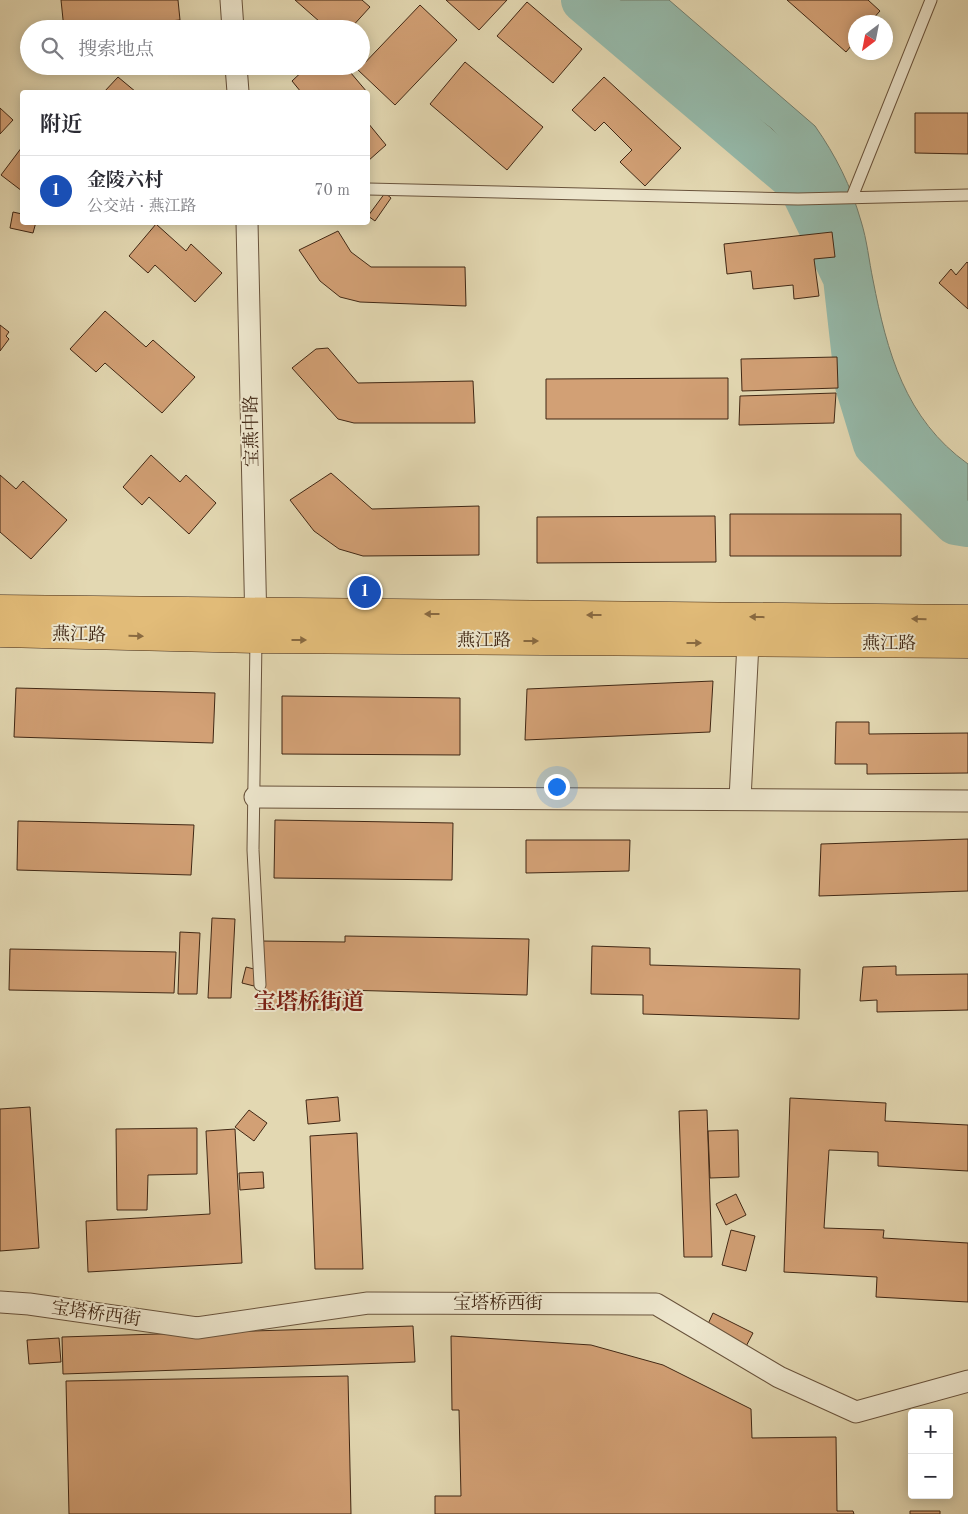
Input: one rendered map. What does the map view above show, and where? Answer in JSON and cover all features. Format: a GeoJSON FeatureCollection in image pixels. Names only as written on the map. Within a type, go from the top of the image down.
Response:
{"type":"FeatureCollection","features":[{"type":"Feature","properties":{"kind":"main road"},"geometry":{"type":"LineString","coordinates":[[0,609],[256,626],[968,619]]}},
{"type":"Feature","properties":{"kind":"main road","name":"燕江路"},"geometry":{"type":"LineString","coordinates":[[0,633],[256,626],[748,643],[968,644]]}},
{"type":"Feature","properties":{"kind":"street"},"geometry":{"type":"LineString","coordinates":[[231,0],[232,20]]}},
{"type":"Feature","properties":{"kind":"street"},"geometry":{"type":"LineString","coordinates":[[237,75],[238,90]]}},
{"type":"Feature","properties":{"kind":"street","name":"宝燕中路"},"geometry":{"type":"LineString","coordinates":[[247,225],[256,626]]}},
{"type":"Feature","properties":{"kind":"street"},"geometry":{"type":"LineString","coordinates":[[740,799],[748,643]]}},
{"type":"Feature","properties":{"kind":"street"},"geometry":{"type":"LineString","coordinates":[[255,797],[968,801]]}},
{"type":"Feature","properties":{"kind":"street","name":"宝塔桥西街"},"geometry":{"type":"LineString","coordinates":[[0,1302],[29,1304],[197,1328],[368,1302],[656,1304],[779,1377],[856,1412],[968,1382]]}},
{"type":"Feature","properties":{"kind":"lane"},"geometry":{"type":"LineString","coordinates":[[852,197],[931,0]]}},
{"type":"Feature","properties":{"kind":"lane"},"geometry":{"type":"LineString","coordinates":[[370,188],[798,199],[968,195]]}},
{"type":"Feature","properties":{"kind":"lane"},"geometry":{"type":"LineString","coordinates":[[256,626],[253,850],[260,985]]}},
{"type":"Feature","properties":{"kind":"shaded area"},"geometry":{"type":"Polygon","coordinates":[[[601,0],[669,0],[815,126],[830,149],[853,196],[865,236],[885,333],[902,382],[914,405],[929,426],[946,446],[968,464],[968,505],[938,490],[912,465],[877,409],[862,375],[845,313],[823,205],[815,184],[797,154],[772,129],[601,0]]]}},
{"type":"Feature","properties":{"kind":"building"},"geometry":{"type":"Polygon","coordinates":[[[61,0],[178,0],[180,20],[63,20],[61,0]]]}},
{"type":"Feature","properties":{"kind":"building"},"geometry":{"type":"Polygon","coordinates":[[[295,0],[362,0],[370,7],[358,20],[318,20],[295,0]]]}},
{"type":"Feature","properties":{"kind":"building"},"geometry":{"type":"Polygon","coordinates":[[[446,0],[507,0],[479,30],[446,0]]]}},
{"type":"Feature","properties":{"kind":"building"},"geometry":{"type":"Polygon","coordinates":[[[787,0],[868,0],[880,11],[876,15],[848,15],[848,50],[846,52],[787,0]]]}},
{"type":"Feature","properties":{"kind":"building"},"geometry":{"type":"Polygon","coordinates":[[[527,2],[582,49],[553,83],[497,36],[527,2]]]}},
{"type":"Feature","properties":{"kind":"building"},"geometry":{"type":"Polygon","coordinates":[[[420,5],[457,40],[395,105],[363,75],[370,75],[370,57],[420,5]]]}},
{"type":"Feature","properties":{"kind":"building"},"geometry":{"type":"Polygon","coordinates":[[[465,62],[543,127],[507,170],[430,104],[465,62]]]}},
{"type":"Feature","properties":{"kind":"building"},"geometry":{"type":"Polygon","coordinates":[[[298,75],[353,75],[365,90],[299,90],[292,81],[298,75]]]}},
{"type":"Feature","properties":{"kind":"building"},"geometry":{"type":"Polygon","coordinates":[[[118,77],[134,90],[106,90],[118,77]]]}},
{"type":"Feature","properties":{"kind":"building"},"geometry":{"type":"Polygon","coordinates":[[[604,77],[681,148],[645,186],[620,162],[632,150],[604,122],[595,131],[572,110],[604,77]]]}},
{"type":"Feature","properties":{"kind":"building"},"geometry":{"type":"Polygon","coordinates":[[[0,108],[13,120],[0,134],[0,108]]]}},
{"type":"Feature","properties":{"kind":"building"},"geometry":{"type":"Polygon","coordinates":[[[915,113],[968,113],[968,154],[915,153],[915,113]]]}},
{"type":"Feature","properties":{"kind":"building"},"geometry":{"type":"Polygon","coordinates":[[[370,125],[386,145],[370,159],[370,125]]]}},
{"type":"Feature","properties":{"kind":"building"},"geometry":{"type":"Polygon","coordinates":[[[20,150],[20,189],[1,175],[20,150]]]}},
{"type":"Feature","properties":{"kind":"building"},"geometry":{"type":"Polygon","coordinates":[[[385,193],[391,198],[375,221],[370,217],[370,213],[385,193]]]}},
{"type":"Feature","properties":{"kind":"building"},"geometry":{"type":"Polygon","coordinates":[[[13,212],[20,214],[20,225],[35,225],[33,233],[10,228],[13,212]]]}},
{"type":"Feature","properties":{"kind":"building"},"geometry":{"type":"Polygon","coordinates":[[[157,225],[186,251],[191,244],[222,273],[195,302],[155,265],[148,273],[129,256],[157,225]]]}},
{"type":"Feature","properties":{"kind":"building"},"geometry":{"type":"Polygon","coordinates":[[[338,231],[351,252],[371,267],[465,267],[466,306],[360,302],[340,297],[320,281],[299,250],[338,231]]]}},
{"type":"Feature","properties":{"kind":"building"},"geometry":{"type":"Polygon","coordinates":[[[832,232],[835,257],[814,259],[819,296],[794,299],[793,285],[753,289],[751,271],[727,274],[724,244],[832,232]]]}},
{"type":"Feature","properties":{"kind":"building"},"geometry":{"type":"Polygon","coordinates":[[[967,262],[968,309],[939,283],[951,269],[956,275],[967,262]]]}},
{"type":"Feature","properties":{"kind":"building"},"geometry":{"type":"Polygon","coordinates":[[[105,311],[146,347],[153,340],[195,377],[162,413],[105,363],[96,372],[70,349],[105,311]]]}},
{"type":"Feature","properties":{"kind":"building"},"geometry":{"type":"Polygon","coordinates":[[[0,325],[9,332],[6,336],[9,339],[0,351],[0,325]]]}},
{"type":"Feature","properties":{"kind":"building"},"geometry":{"type":"Polygon","coordinates":[[[328,348],[358,383],[473,381],[475,423],[354,423],[338,419],[292,368],[316,349],[328,348]]]}},
{"type":"Feature","properties":{"kind":"building"},"geometry":{"type":"Polygon","coordinates":[[[837,357],[838,388],[742,391],[741,359],[837,357]]]}},
{"type":"Feature","properties":{"kind":"building"},"geometry":{"type":"Polygon","coordinates":[[[728,378],[728,419],[546,419],[546,379],[728,378]]]}},
{"type":"Feature","properties":{"kind":"building"},"geometry":{"type":"Polygon","coordinates":[[[836,393],[834,423],[739,425],[740,396],[836,393]]]}},
{"type":"Feature","properties":{"kind":"building"},"geometry":{"type":"Polygon","coordinates":[[[151,455],[180,482],[186,475],[216,503],[189,534],[149,497],[142,505],[123,487],[151,455]]]}},
{"type":"Feature","properties":{"kind":"building"},"geometry":{"type":"Polygon","coordinates":[[[331,473],[372,509],[479,506],[479,555],[363,556],[339,549],[314,531],[290,500],[331,473]]]}},
{"type":"Feature","properties":{"kind":"building"},"geometry":{"type":"Polygon","coordinates":[[[0,475],[16,489],[23,481],[67,520],[31,559],[0,532],[0,475]]]}},
{"type":"Feature","properties":{"kind":"building"},"geometry":{"type":"Polygon","coordinates":[[[730,514],[901,514],[901,556],[730,556],[730,514]]]}},
{"type":"Feature","properties":{"kind":"building"},"geometry":{"type":"Polygon","coordinates":[[[715,516],[716,562],[537,563],[537,517],[715,516]]]}},
{"type":"Feature","properties":{"kind":"building"},"geometry":{"type":"Polygon","coordinates":[[[713,681],[710,732],[525,740],[527,689],[713,681]]]}},
{"type":"Feature","properties":{"kind":"building"},"geometry":{"type":"Polygon","coordinates":[[[16,688],[215,693],[213,743],[14,737],[16,688]]]}},
{"type":"Feature","properties":{"kind":"building"},"geometry":{"type":"Polygon","coordinates":[[[282,696],[460,698],[460,755],[282,754],[282,696]]]}},
{"type":"Feature","properties":{"kind":"building"},"geometry":{"type":"Polygon","coordinates":[[[836,722],[869,722],[869,734],[968,733],[968,773],[867,774],[867,764],[835,764],[836,722]]]}},
{"type":"Feature","properties":{"kind":"building"},"geometry":{"type":"Polygon","coordinates":[[[275,820],[453,823],[452,880],[274,878],[275,820]]]}},
{"type":"Feature","properties":{"kind":"building"},"geometry":{"type":"Polygon","coordinates":[[[18,821],[194,825],[191,875],[17,870],[18,821]]]}},
{"type":"Feature","properties":{"kind":"building"},"geometry":{"type":"Polygon","coordinates":[[[968,839],[968,891],[819,896],[821,844],[968,839]]]}},
{"type":"Feature","properties":{"kind":"building"},"geometry":{"type":"Polygon","coordinates":[[[526,840],[630,840],[629,871],[526,873],[526,840]]]}},
{"type":"Feature","properties":{"kind":"building"},"geometry":{"type":"Polygon","coordinates":[[[212,918],[235,919],[231,998],[208,998],[212,918]]]}},
{"type":"Feature","properties":{"kind":"building"},"geometry":{"type":"Polygon","coordinates":[[[180,932],[200,933],[197,994],[178,994],[180,932]]]}},
{"type":"Feature","properties":{"kind":"building"},"geometry":{"type":"Polygon","coordinates":[[[345,936],[529,939],[527,995],[344,990],[344,1010],[259,1008],[261,941],[345,942],[345,936]]]}},
{"type":"Feature","properties":{"kind":"building"},"geometry":{"type":"Polygon","coordinates":[[[592,946],[650,948],[650,965],[800,969],[799,1019],[643,1014],[643,995],[591,994],[592,946]]]}},
{"type":"Feature","properties":{"kind":"building"},"geometry":{"type":"Polygon","coordinates":[[[10,949],[176,952],[174,993],[9,990],[10,949]]]}},
{"type":"Feature","properties":{"kind":"building"},"geometry":{"type":"Polygon","coordinates":[[[896,966],[896,975],[968,974],[968,1010],[877,1012],[877,1000],[860,1001],[863,967],[896,966]]]}},
{"type":"Feature","properties":{"kind":"building"},"geometry":{"type":"Polygon","coordinates":[[[246,967],[258,970],[254,986],[242,983],[246,967]]]}},
{"type":"Feature","properties":{"kind":"building"},"geometry":{"type":"Polygon","coordinates":[[[338,1097],[340,1121],[308,1124],[306,1100],[338,1097]]]}},
{"type":"Feature","properties":{"kind":"building"},"geometry":{"type":"Polygon","coordinates":[[[790,1098],[886,1103],[885,1121],[968,1125],[968,1171],[878,1166],[878,1152],[829,1150],[824,1228],[884,1230],[883,1238],[968,1243],[968,1302],[876,1297],[877,1277],[784,1272],[790,1098]]]}},
{"type":"Feature","properties":{"kind":"building"},"geometry":{"type":"Polygon","coordinates":[[[30,1107],[39,1248],[0,1251],[0,1109],[30,1107]]]}},
{"type":"Feature","properties":{"kind":"building"},"geometry":{"type":"Polygon","coordinates":[[[249,1110],[267,1123],[254,1141],[235,1127],[249,1110]]]}},
{"type":"Feature","properties":{"kind":"building"},"geometry":{"type":"Polygon","coordinates":[[[707,1110],[712,1257],[684,1257],[679,1111],[707,1110]]]}},
{"type":"Feature","properties":{"kind":"building"},"geometry":{"type":"Polygon","coordinates":[[[197,1128],[197,1174],[148,1175],[147,1210],[117,1210],[116,1129],[197,1128]]]}},
{"type":"Feature","properties":{"kind":"building"},"geometry":{"type":"Polygon","coordinates":[[[235,1129],[242,1263],[88,1272],[86,1221],[210,1214],[206,1131],[235,1129]]]}},
{"type":"Feature","properties":{"kind":"building"},"geometry":{"type":"Polygon","coordinates":[[[738,1130],[739,1177],[710,1178],[708,1131],[738,1130]]]}},
{"type":"Feature","properties":{"kind":"building"},"geometry":{"type":"Polygon","coordinates":[[[357,1133],[363,1269],[315,1269],[310,1136],[357,1133]]]}},
{"type":"Feature","properties":{"kind":"building"},"geometry":{"type":"Polygon","coordinates":[[[263,1172],[264,1188],[240,1190],[239,1173],[263,1172]]]}},
{"type":"Feature","properties":{"kind":"building"},"geometry":{"type":"Polygon","coordinates":[[[736,1194],[746,1215],[726,1225],[716,1204],[736,1194]]]}},
{"type":"Feature","properties":{"kind":"building"},"geometry":{"type":"Polygon","coordinates":[[[731,1230],[755,1236],[746,1271],[722,1265],[731,1230]]]}},
{"type":"Feature","properties":{"kind":"building"},"geometry":{"type":"Polygon","coordinates":[[[713,1313],[753,1333],[742,1354],[703,1335],[713,1313]]]}},
{"type":"Feature","properties":{"kind":"building"},"geometry":{"type":"Polygon","coordinates":[[[413,1326],[415,1362],[63,1374],[62,1337],[413,1326]]]}},
{"type":"Feature","properties":{"kind":"building"},"geometry":{"type":"Polygon","coordinates":[[[451,1336],[591,1345],[663,1365],[751,1409],[752,1438],[836,1437],[837,1511],[853,1511],[854,1514],[435,1514],[435,1496],[461,1496],[459,1410],[452,1410],[451,1336]]]}},
{"type":"Feature","properties":{"kind":"building"},"geometry":{"type":"Polygon","coordinates":[[[59,1338],[61,1362],[29,1364],[27,1340],[59,1338]]]}},
{"type":"Feature","properties":{"kind":"building"},"geometry":{"type":"Polygon","coordinates":[[[348,1376],[351,1514],[69,1514],[66,1381],[348,1376]]]}},
{"type":"Feature","properties":{"kind":"building"},"geometry":{"type":"Polygon","coordinates":[[[910,1511],[940,1511],[940,1514],[910,1514],[910,1511]]]}},
{"type":"Feature","properties":{"kind":"waterway"},"geometry":{"type":"LineString","coordinates":[[584,0],[800,183],[846,278],[858,385],[876,444],[956,522],[968,524]]}},
{"type":"Feature","properties":{"kind":"place","name":"金陵六村"},"geometry":{"type":"Point","coordinates":[365,592]}},
{"type":"Feature","properties":{"kind":"district","name":"宝塔桥街道"},"geometry":{"type":"Point","coordinates":[309,1003]}}]}
